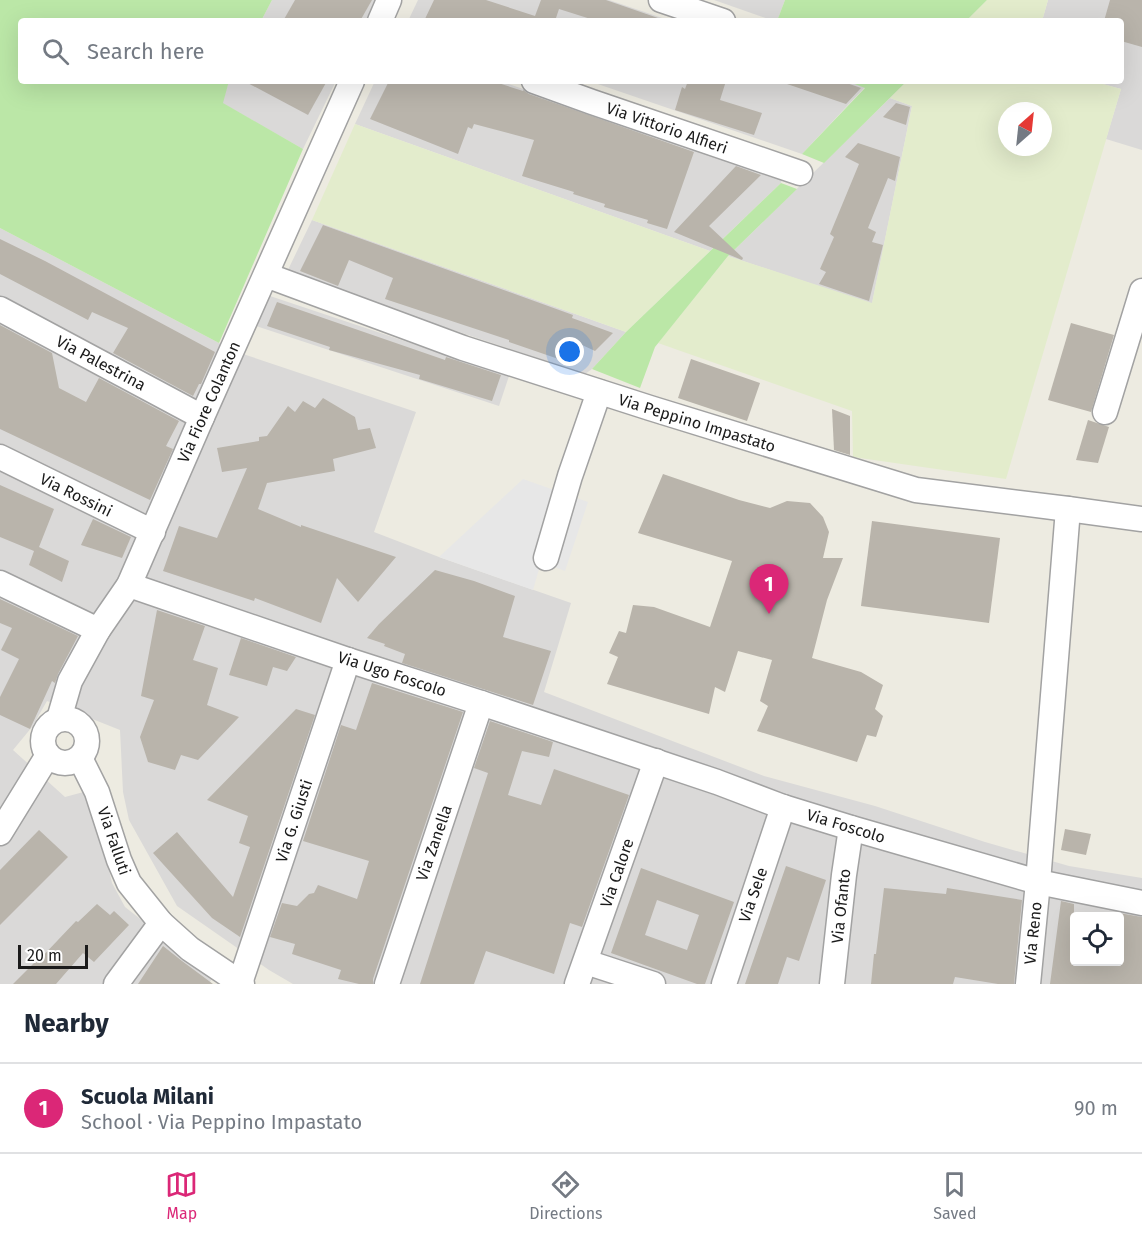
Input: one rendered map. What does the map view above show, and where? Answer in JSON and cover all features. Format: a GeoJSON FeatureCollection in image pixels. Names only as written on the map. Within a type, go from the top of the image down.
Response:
{"type":"FeatureCollection","features":[{"type":"Feature","properties":{"kind":"street"},"geometry":{"type":"LineString","coordinates":[[381,18],[389,0]]}},
{"type":"Feature","properties":{"kind":"street"},"geometry":{"type":"LineString","coordinates":[[661,0],[714,18]]}},
{"type":"Feature","properties":{"kind":"street","name":"Via Fiore Colanton"},"geometry":{"type":"LineString","coordinates":[[59,719],[70,681],[98,630],[129,585],[201,417],[351,84]]}},
{"type":"Feature","properties":{"kind":"street","name":"Via Vittorio Alfieri"},"geometry":{"type":"LineString","coordinates":[[542,84],[801,173]]}},
{"type":"Feature","properties":{"kind":"street","name":"Via Peppino Impastato"},"geometry":{"type":"LineString","coordinates":[[266,275],[463,348],[916,490],[1142,519]]}},
{"type":"Feature","properties":{"kind":"street"},"geometry":{"type":"LineString","coordinates":[[1105,412],[1142,291]]}},
{"type":"Feature","properties":{"kind":"street","name":"Via Palestrina"},"geometry":{"type":"LineString","coordinates":[[0,309],[201,417]]}},
{"type":"Feature","properties":{"kind":"street"},"geometry":{"type":"LineString","coordinates":[[546,558],[570,476],[599,392]]}},
{"type":"Feature","properties":{"kind":"street","name":"Via Rossini"},"geometry":{"type":"LineString","coordinates":[[0,458],[153,532]]}},
{"type":"Feature","properties":{"kind":"street","name":"Via Reno"},"geometry":{"type":"LineString","coordinates":[[1028,984],[1068,509]]}},
{"type":"Feature","properties":{"kind":"street"},"geometry":{"type":"LineString","coordinates":[[0,583],[98,630]]}},
{"type":"Feature","properties":{"kind":"street","name":"Via Ugo Foscolo"},"geometry":{"type":"LineString","coordinates":[[129,585],[656,761]]}},
{"type":"Feature","properties":{"kind":"street","name":"Via G. Giusti"},"geometry":{"type":"LineString","coordinates":[[241,983],[348,660]]}},
{"type":"Feature","properties":{"kind":"street","name":"Via Zanella"},"geometry":{"type":"LineString","coordinates":[[387,984],[481,703]]}},
{"type":"Feature","properties":{"kind":"street"},"geometry":{"type":"LineString","coordinates":[[59,719],[74,720],[85,730],[87,737],[85,752],[80,758],[67,763],[54,760],[44,749],[44,734],[47,728],[59,719]]}},
{"type":"Feature","properties":{"kind":"street"},"geometry":{"type":"LineString","coordinates":[[0,833],[48,755]]}},
{"type":"Feature","properties":{"kind":"street","name":"Via Falluti"},"geometry":{"type":"LineString","coordinates":[[80,758],[97,792],[119,860],[129,883],[161,923],[190,949],[241,983]]}},
{"type":"Feature","properties":{"kind":"street","name":"Via Foscolo"},"geometry":{"type":"LineString","coordinates":[[656,761],[783,807],[851,828],[1038,882],[1142,903]]}},
{"type":"Feature","properties":{"kind":"street","name":"Via Calore"},"geometry":{"type":"LineString","coordinates":[[581,973],[656,761]]}},
{"type":"Feature","properties":{"kind":"street","name":"Via Sele"},"geometry":{"type":"LineString","coordinates":[[724,984],[783,807]]}},
{"type":"Feature","properties":{"kind":"street","name":"Via Ofanto"},"geometry":{"type":"LineString","coordinates":[[832,984],[851,828]]}},
{"type":"Feature","properties":{"kind":"street"},"geometry":{"type":"LineString","coordinates":[[116,984],[161,923]]}},
{"type":"Feature","properties":{"kind":"street"},"geometry":{"type":"LineString","coordinates":[[581,973],[653,984]]}},
{"type":"Feature","properties":{"kind":"shaded area"},"geometry":{"type":"Polygon","coordinates":[[[272,0],[376,0],[367,18],[263,18],[272,0]]]}},
{"type":"Feature","properties":{"kind":"shaded area"},"geometry":{"type":"Polygon","coordinates":[[[418,0],[609,0],[662,18],[409,18],[418,0]]]}},
{"type":"Feature","properties":{"kind":"shaded area"},"geometry":{"type":"Polygon","coordinates":[[[714,0],[785,0],[778,18],[765,18],[714,0]]]}},
{"type":"Feature","properties":{"kind":"shaded area"},"geometry":{"type":"Polygon","coordinates":[[[1048,0],[1142,0],[1142,150],[1106,139],[1121,89],[1103,84],[1124,84],[1124,18],[1043,18],[1048,0]]]}},
{"type":"Feature","properties":{"kind":"shaded area"},"geometry":{"type":"Polygon","coordinates":[[[228,84],[335,84],[303,149],[222,103],[228,84]]]}},
{"type":"Feature","properties":{"kind":"shaded area"},"geometry":{"type":"Polygon","coordinates":[[[374,84],[509,84],[782,179],[781,183],[710,251],[355,124],[374,84]]]}},
{"type":"Feature","properties":{"kind":"shaded area"},"geometry":{"type":"Polygon","coordinates":[[[598,84],[856,84],[865,87],[802,154],[598,84]]]}},
{"type":"Feature","properties":{"kind":"shaded area"},"geometry":{"type":"Polygon","coordinates":[[[890,98],[912,106],[872,304],[728,256],[890,98]]]}},
{"type":"Feature","properties":{"kind":"shaded area"},"geometry":{"type":"Polygon","coordinates":[[[312,220],[626,332],[585,374],[286,274],[312,220]]]}},
{"type":"Feature","properties":{"kind":"shaded area"},"geometry":{"type":"Polygon","coordinates":[[[0,228],[246,355],[416,412],[374,532],[571,603],[544,692],[764,776],[875,806],[985,842],[1069,866],[1142,878],[1142,984],[293,984],[177,906],[129,820],[123,792],[120,730],[47,701],[32,727],[13,750],[65,797],[91,790],[112,883],[125,907],[213,976],[209,984],[0,984],[0,228]]]}},
{"type":"Feature","properties":{"kind":"shaded area"},"geometry":{"type":"Polygon","coordinates":[[[270,296],[509,376],[499,406],[256,326],[270,296]]]}},
{"type":"Feature","properties":{"kind":"shaded area"},"geometry":{"type":"Polygon","coordinates":[[[523,479],[588,502],[565,571],[541,562],[533,590],[439,557],[523,479]]]}},
{"type":"Feature","properties":{"kind":"green space"},"geometry":{"type":"Polygon","coordinates":[[[0,0],[272,0],[263,18],[18,18],[18,84],[228,84],[223,103],[303,149],[219,343],[0,228],[0,0]]]}},
{"type":"Feature","properties":{"kind":"green space"},"geometry":{"type":"Polygon","coordinates":[[[785,0],[987,0],[969,18],[778,18],[785,0]]]}},
{"type":"Feature","properties":{"kind":"green space"},"geometry":{"type":"Polygon","coordinates":[[[987,0],[1048,0],[1043,18],[969,18],[987,0]]]}},
{"type":"Feature","properties":{"kind":"green space"},"geometry":{"type":"Polygon","coordinates":[[[855,84],[904,84],[824,163],[802,154],[865,88],[855,84]]]}},
{"type":"Feature","properties":{"kind":"green space"},"geometry":{"type":"Polygon","coordinates":[[[904,84],[1103,84],[1121,89],[1006,479],[853,457],[852,411],[658,343],[728,256],[872,303],[912,106],[890,98],[904,84]]]}},
{"type":"Feature","properties":{"kind":"green space"},"geometry":{"type":"Polygon","coordinates":[[[355,124],[710,251],[626,332],[312,220],[355,124]]]}},
{"type":"Feature","properties":{"kind":"green space"},"geometry":{"type":"Polygon","coordinates":[[[781,183],[797,189],[728,256],[655,347],[640,388],[592,369],[626,332],[781,183]]]}},
{"type":"Feature","properties":{"kind":"building"},"geometry":{"type":"Polygon","coordinates":[[[295,0],[372,0],[362,18],[285,18],[295,0]]]}},
{"type":"Feature","properties":{"kind":"building"},"geometry":{"type":"Polygon","coordinates":[[[434,0],[486,0],[535,16],[541,0],[606,0],[658,18],[588,18],[559,9],[556,18],[425,18],[434,0]]]}},
{"type":"Feature","properties":{"kind":"building"},"geometry":{"type":"Polygon","coordinates":[[[1110,0],[1142,0],[1142,47],[1124,42],[1124,18],[1105,18],[1110,0]]]}},
{"type":"Feature","properties":{"kind":"building"},"geometry":{"type":"Polygon","coordinates":[[[250,84],[325,84],[308,115],[250,84]]]}},
{"type":"Feature","properties":{"kind":"building"},"geometry":{"type":"Polygon","coordinates":[[[388,84],[501,84],[694,152],[667,229],[647,223],[648,220],[604,207],[605,204],[573,194],[574,192],[522,176],[534,140],[474,124],[472,129],[468,127],[458,154],[370,119],[388,84]]]}},
{"type":"Feature","properties":{"kind":"building"},"geometry":{"type":"Polygon","coordinates":[[[687,84],[725,84],[720,100],[762,113],[754,135],[675,110],[682,87],[685,89],[687,84]]]}},
{"type":"Feature","properties":{"kind":"building"},"geometry":{"type":"Polygon","coordinates":[[[787,84],[850,84],[861,88],[846,104],[787,84]]]}},
{"type":"Feature","properties":{"kind":"building"},"geometry":{"type":"Polygon","coordinates":[[[896,103],[910,107],[906,125],[883,117],[896,103]]]}},
{"type":"Feature","properties":{"kind":"building"},"geometry":{"type":"Polygon","coordinates":[[[858,143],[900,157],[895,181],[888,178],[868,228],[876,232],[872,242],[883,245],[869,301],[819,284],[826,272],[820,269],[834,237],[830,234],[859,164],[845,157],[858,143]]]}},
{"type":"Feature","properties":{"kind":"building"},"geometry":{"type":"Polygon","coordinates":[[[736,166],[761,175],[709,226],[743,258],[742,260],[674,232],[736,166]]]}},
{"type":"Feature","properties":{"kind":"building"},"geometry":{"type":"Polygon","coordinates":[[[323,225],[573,315],[572,318],[613,333],[595,351],[580,344],[573,364],[385,299],[393,278],[349,260],[338,286],[300,271],[323,225]]]}},
{"type":"Feature","properties":{"kind":"building"},"geometry":{"type":"Polygon","coordinates":[[[0,239],[215,352],[193,396],[113,353],[128,328],[92,312],[88,320],[0,274],[0,239]]]}},
{"type":"Feature","properties":{"kind":"building"},"geometry":{"type":"Polygon","coordinates":[[[277,302],[445,360],[446,357],[501,375],[492,401],[419,379],[420,375],[329,350],[330,347],[267,326],[277,302]]]}},
{"type":"Feature","properties":{"kind":"building"},"geometry":{"type":"Polygon","coordinates":[[[1071,323],[1114,335],[1091,412],[1048,400],[1071,323]]]}},
{"type":"Feature","properties":{"kind":"building"},"geometry":{"type":"Polygon","coordinates":[[[0,325],[52,353],[59,388],[86,402],[99,378],[179,421],[166,446],[173,449],[150,500],[0,429],[0,325]]]}},
{"type":"Feature","properties":{"kind":"building"},"geometry":{"type":"Polygon","coordinates":[[[691,359],[760,383],[747,421],[678,398],[691,359]]]}},
{"type":"Feature","properties":{"kind":"building"},"geometry":{"type":"Polygon","coordinates":[[[323,398],[355,417],[358,430],[370,428],[376,448],[333,459],[335,471],[267,483],[258,509],[301,527],[301,525],[396,557],[358,602],[337,578],[321,623],[255,598],[254,601],[163,571],[179,526],[217,538],[247,468],[222,472],[217,448],[259,441],[259,437],[267,436],[288,406],[295,412],[303,401],[315,408],[323,398]]]}},
{"type":"Feature","properties":{"kind":"building"},"geometry":{"type":"Polygon","coordinates":[[[832,409],[850,416],[850,455],[834,450],[832,409]]]}},
{"type":"Feature","properties":{"kind":"building"},"geometry":{"type":"Polygon","coordinates":[[[1088,420],[1109,427],[1098,463],[1076,460],[1088,420]]]}},
{"type":"Feature","properties":{"kind":"building"},"geometry":{"type":"Polygon","coordinates":[[[663,474],[770,508],[787,501],[810,503],[823,517],[829,532],[823,558],[843,558],[827,600],[812,658],[861,672],[883,685],[875,709],[883,716],[876,737],[867,735],[857,762],[757,731],[768,706],[760,701],[772,660],[738,651],[725,692],[715,687],[709,714],[607,684],[618,657],[609,653],[619,631],[626,633],[633,605],[654,607],[710,627],[732,561],[638,533],[663,474]]]}},
{"type":"Feature","properties":{"kind":"building"},"geometry":{"type":"Polygon","coordinates":[[[0,485],[54,509],[39,547],[69,561],[62,582],[29,565],[34,551],[0,537],[0,485]]]}},
{"type":"Feature","properties":{"kind":"building"},"geometry":{"type":"Polygon","coordinates":[[[93,519],[131,537],[122,558],[81,545],[93,519]]]}},
{"type":"Feature","properties":{"kind":"building"},"geometry":{"type":"Polygon","coordinates":[[[872,521],[1000,538],[989,623],[861,606],[872,521]]]}},
{"type":"Feature","properties":{"kind":"building"},"geometry":{"type":"Polygon","coordinates":[[[435,570],[515,596],[503,637],[551,651],[533,705],[402,663],[405,654],[367,638],[435,570]]]}},
{"type":"Feature","properties":{"kind":"building"},"geometry":{"type":"Polygon","coordinates":[[[0,599],[78,636],[55,683],[52,681],[30,729],[0,715],[0,697],[19,659],[1,650],[12,628],[0,623],[0,599]]]}},
{"type":"Feature","properties":{"kind":"building"},"geometry":{"type":"Polygon","coordinates":[[[157,610],[205,626],[193,660],[218,668],[207,705],[239,717],[198,760],[181,755],[175,770],[148,762],[140,737],[154,700],[141,696],[157,610]]]}},
{"type":"Feature","properties":{"kind":"building"},"geometry":{"type":"Polygon","coordinates":[[[241,638],[296,657],[287,671],[273,667],[267,686],[229,675],[241,638]]]}},
{"type":"Feature","properties":{"kind":"building"},"geometry":{"type":"Polygon","coordinates":[[[372,683],[463,712],[373,984],[359,984],[338,979],[341,970],[292,954],[295,944],[270,937],[282,903],[297,906],[309,894],[314,893],[318,885],[357,899],[369,861],[303,841],[341,725],[356,730],[372,683]]]}},
{"type":"Feature","properties":{"kind":"building"},"geometry":{"type":"Polygon","coordinates":[[[296,709],[315,715],[240,937],[212,918],[153,853],[177,832],[233,897],[250,847],[239,843],[248,816],[207,800],[296,709]]]}},
{"type":"Feature","properties":{"kind":"building"},"geometry":{"type":"Polygon","coordinates":[[[490,721],[553,742],[549,757],[522,751],[508,795],[541,805],[554,769],[629,795],[582,927],[570,923],[554,974],[486,951],[474,984],[420,984],[488,773],[474,768],[490,721]]]}},
{"type":"Feature","properties":{"kind":"building"},"geometry":{"type":"Polygon","coordinates":[[[1065,829],[1091,834],[1086,855],[1061,850],[1065,829]]]}},
{"type":"Feature","properties":{"kind":"building"},"geometry":{"type":"Polygon","coordinates":[[[39,830],[68,857],[0,925],[0,870],[39,830]]]}},
{"type":"Feature","properties":{"kind":"building"},"geometry":{"type":"Polygon","coordinates":[[[786,866],[826,880],[799,961],[787,957],[778,984],[745,984],[786,866]]]}},
{"type":"Feature","properties":{"kind":"building"},"geometry":{"type":"Polygon","coordinates":[[[641,868],[734,902],[705,984],[697,984],[611,953],[641,868]],[[657,900],[645,935],[687,950],[699,915],[657,900]]]}},
{"type":"Feature","properties":{"kind":"building"},"geometry":{"type":"Polygon","coordinates":[[[884,888],[946,894],[947,888],[1022,900],[1014,984],[998,984],[955,977],[953,984],[871,984],[884,888]]]}},
{"type":"Feature","properties":{"kind":"building"},"geometry":{"type":"Polygon","coordinates":[[[1061,901],[1074,904],[1074,912],[1070,912],[1070,966],[1124,966],[1124,914],[1142,917],[1142,984],[1050,984],[1061,901]]]}},
{"type":"Feature","properties":{"kind":"building"},"geometry":{"type":"Polygon","coordinates":[[[97,904],[110,915],[114,911],[129,925],[94,962],[83,953],[56,984],[13,984],[76,921],[78,922],[97,904]]]}},
{"type":"Feature","properties":{"kind":"building"},"geometry":{"type":"Polygon","coordinates":[[[163,946],[182,961],[213,984],[138,984],[163,946]]]}},
{"type":"Feature","properties":{"kind":"place","name":"Scuola Milani"},"geometry":{"type":"Point","coordinates":[769,614]}}]}
